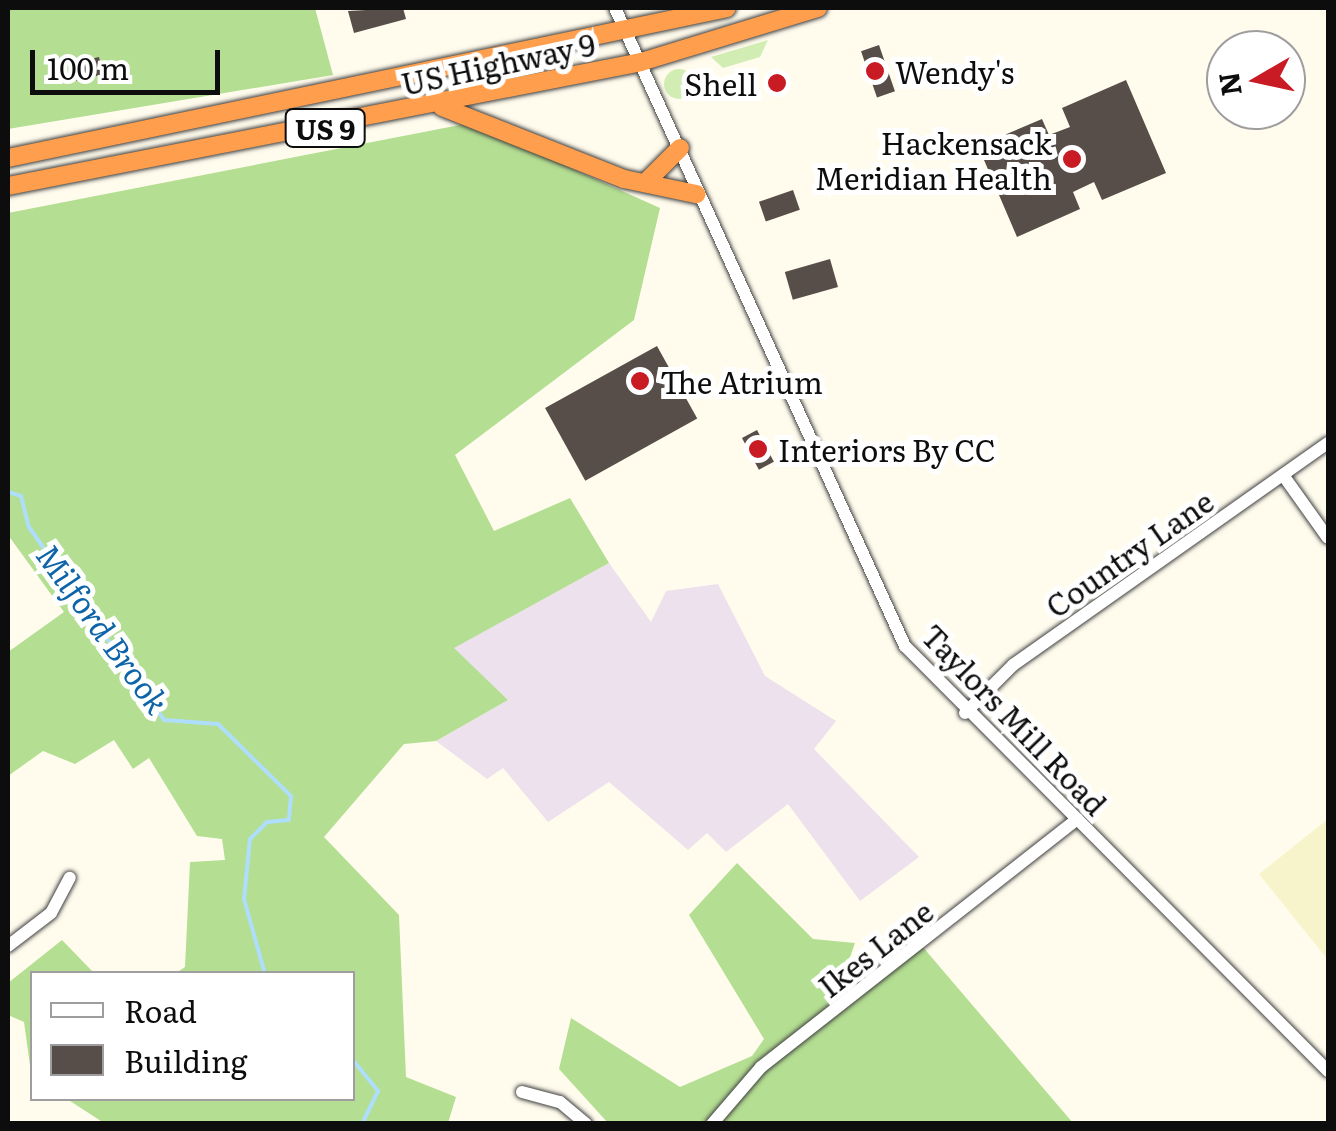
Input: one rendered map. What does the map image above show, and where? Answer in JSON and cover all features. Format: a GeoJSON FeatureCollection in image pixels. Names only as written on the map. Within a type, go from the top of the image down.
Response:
{"type":"FeatureCollection","features":[{"type":"Feature","properties":{"kind":"highway","name":"US Highway 9"},"geometry":{"type":"LineString","coordinates":[[8,158],[727,8]]}},
{"type":"Feature","properties":{"kind":"highway","name":"US Highway 9"},"geometry":{"type":"LineString","coordinates":[[8,186],[436,106],[640,62],[818,8]]}},
{"type":"Feature","properties":{"kind":"highway"},"geometry":{"type":"LineString","coordinates":[[436,106],[646,182],[696,194]]}},
{"type":"Feature","properties":{"kind":"highway"},"geometry":{"type":"LineString","coordinates":[[646,182],[680,148]]}},
{"type":"Feature","properties":{"kind":"street","name":"Taylors Mill Road"},"geometry":{"type":"LineString","coordinates":[[614,8],[680,148],[696,194],[888,620],[965,713],[1077,819],[1328,1071]]}},
{"type":"Feature","properties":{"kind":"street","name":"Country Lane"},"geometry":{"type":"LineString","coordinates":[[965,713],[1013,665],[1328,443]]}},
{"type":"Feature","properties":{"kind":"street"},"geometry":{"type":"LineString","coordinates":[[1283,474],[1328,538]]}},
{"type":"Feature","properties":{"kind":"street","name":"Ikes Lane"},"geometry":{"type":"LineString","coordinates":[[712,1124],[761,1067],[1077,819]]}},
{"type":"Feature","properties":{"kind":"street"},"geometry":{"type":"LineString","coordinates":[[8,946],[51,914],[70,878]]}},
{"type":"Feature","properties":{"kind":"street"},"geometry":{"type":"LineString","coordinates":[[522,1092],[560,1102],[586,1124]]}},
{"type":"Feature","properties":{"kind":"shaded area"},"geometry":{"type":"Polygon","coordinates":[[[609,563],[651,622],[666,591],[718,584],[765,676],[836,721],[814,749],[919,857],[860,901],[788,804],[726,852],[707,833],[688,850],[609,782],[548,822],[503,768],[487,779],[436,741],[508,700],[453,648],[609,563]]]}},
{"type":"Feature","properties":{"kind":"shaded area"},"geometry":{"type":"Polygon","coordinates":[[[1328,819],[1328,960],[1259,874],[1328,819]]]}},
{"type":"Feature","properties":{"kind":"green space"},"geometry":{"type":"Polygon","coordinates":[[[8,8],[315,8],[333,75],[8,129],[8,8]]]}},
{"type":"Feature","properties":{"kind":"green space"},"geometry":{"type":"Polygon","coordinates":[[[768,40],[760,57],[723,68],[711,57],[768,40]]]}},
{"type":"Feature","properties":{"kind":"green space"},"geometry":{"type":"Polygon","coordinates":[[[679,69],[689,74],[694,84],[689,94],[679,99],[669,94],[664,84],[669,74],[679,69]]]}},
{"type":"Feature","properties":{"kind":"green space"},"geometry":{"type":"Polygon","coordinates":[[[470,123],[660,208],[634,320],[455,455],[494,531],[570,498],[609,563],[454,648],[508,700],[436,741],[404,744],[324,837],[399,915],[406,1077],[456,1097],[448,1123],[104,1123],[70,1101],[355,1101],[355,971],[179,971],[185,967],[190,862],[225,860],[222,839],[197,836],[149,758],[133,769],[114,740],[75,764],[43,751],[8,776],[8,652],[64,612],[8,535],[8,213],[470,123]]]}},
{"type":"Feature","properties":{"kind":"green space"},"geometry":{"type":"Polygon","coordinates":[[[737,863],[813,939],[855,943],[848,963],[876,971],[916,939],[1073,1123],[608,1123],[559,1069],[571,1018],[680,1087],[752,1056],[764,1039],[689,915],[737,863]]]}},
{"type":"Feature","properties":{"kind":"green space"},"geometry":{"type":"Polygon","coordinates":[[[62,940],[92,971],[30,971],[30,1066],[24,1022],[8,1015],[8,983],[62,940]]]}},
{"type":"Feature","properties":{"kind":"building"},"geometry":{"type":"Polygon","coordinates":[[[403,8],[406,19],[354,33],[348,11],[403,8]]]}},
{"type":"Feature","properties":{"kind":"building","name":"Wendy's"},"geometry":{"type":"Polygon","coordinates":[[[879,45],[895,91],[877,98],[861,51],[879,45]]]}},
{"type":"Feature","properties":{"kind":"building"},"geometry":{"type":"Polygon","coordinates":[[[99,57],[103,75],[76,81],[72,63],[99,57]]]}},
{"type":"Feature","properties":{"kind":"building","name":"Hackensack Meridian Health"},"geometry":{"type":"Polygon","coordinates":[[[1126,80],[1166,173],[1102,200],[1094,182],[1073,192],[1080,209],[1017,237],[978,146],[1042,119],[1049,135],[1070,127],[1062,108],[1126,80]]]}},
{"type":"Feature","properties":{"kind":"building"},"geometry":{"type":"Polygon","coordinates":[[[793,190],[800,210],[766,222],[759,202],[793,190]]]}},
{"type":"Feature","properties":{"kind":"building"},"geometry":{"type":"Polygon","coordinates":[[[830,259],[838,287],[793,300],[785,272],[830,259]]]}},
{"type":"Feature","properties":{"kind":"building","name":"The Atrium"},"geometry":{"type":"Polygon","coordinates":[[[657,346],[697,419],[585,481],[545,408],[657,346]]]}},
{"type":"Feature","properties":{"kind":"building","name":"Interiors By CC"},"geometry":{"type":"Polygon","coordinates":[[[757,430],[774,462],[759,470],[742,438],[757,430]]]}},
{"type":"Feature","properties":{"kind":"waterway","name":"Milford Brook"},"geometry":{"type":"LineString","coordinates":[[8,492],[21,496],[29,527],[164,720],[218,724],[291,796],[289,820],[267,822],[250,839],[244,899],[264,971]]}},
{"type":"Feature","properties":{"kind":"waterway","name":"Milford Brook"},"geometry":{"type":"LineString","coordinates":[[355,1063],[378,1091],[362,1124]]}},
{"type":"Feature","properties":{"kind":"place","name":"Wendy's"},"geometry":{"type":"Point","coordinates":[875,71]}},
{"type":"Feature","properties":{"kind":"place","name":"Shell"},"geometry":{"type":"Point","coordinates":[777,83]}},
{"type":"Feature","properties":{"kind":"place","name":"Hackensack Meridian Health"},"geometry":{"type":"Point","coordinates":[1072,159]}},
{"type":"Feature","properties":{"kind":"place","name":"The Atrium"},"geometry":{"type":"Point","coordinates":[640,381]}},
{"type":"Feature","properties":{"kind":"place","name":"Interiors By CC"},"geometry":{"type":"Point","coordinates":[758,449]}}]}
